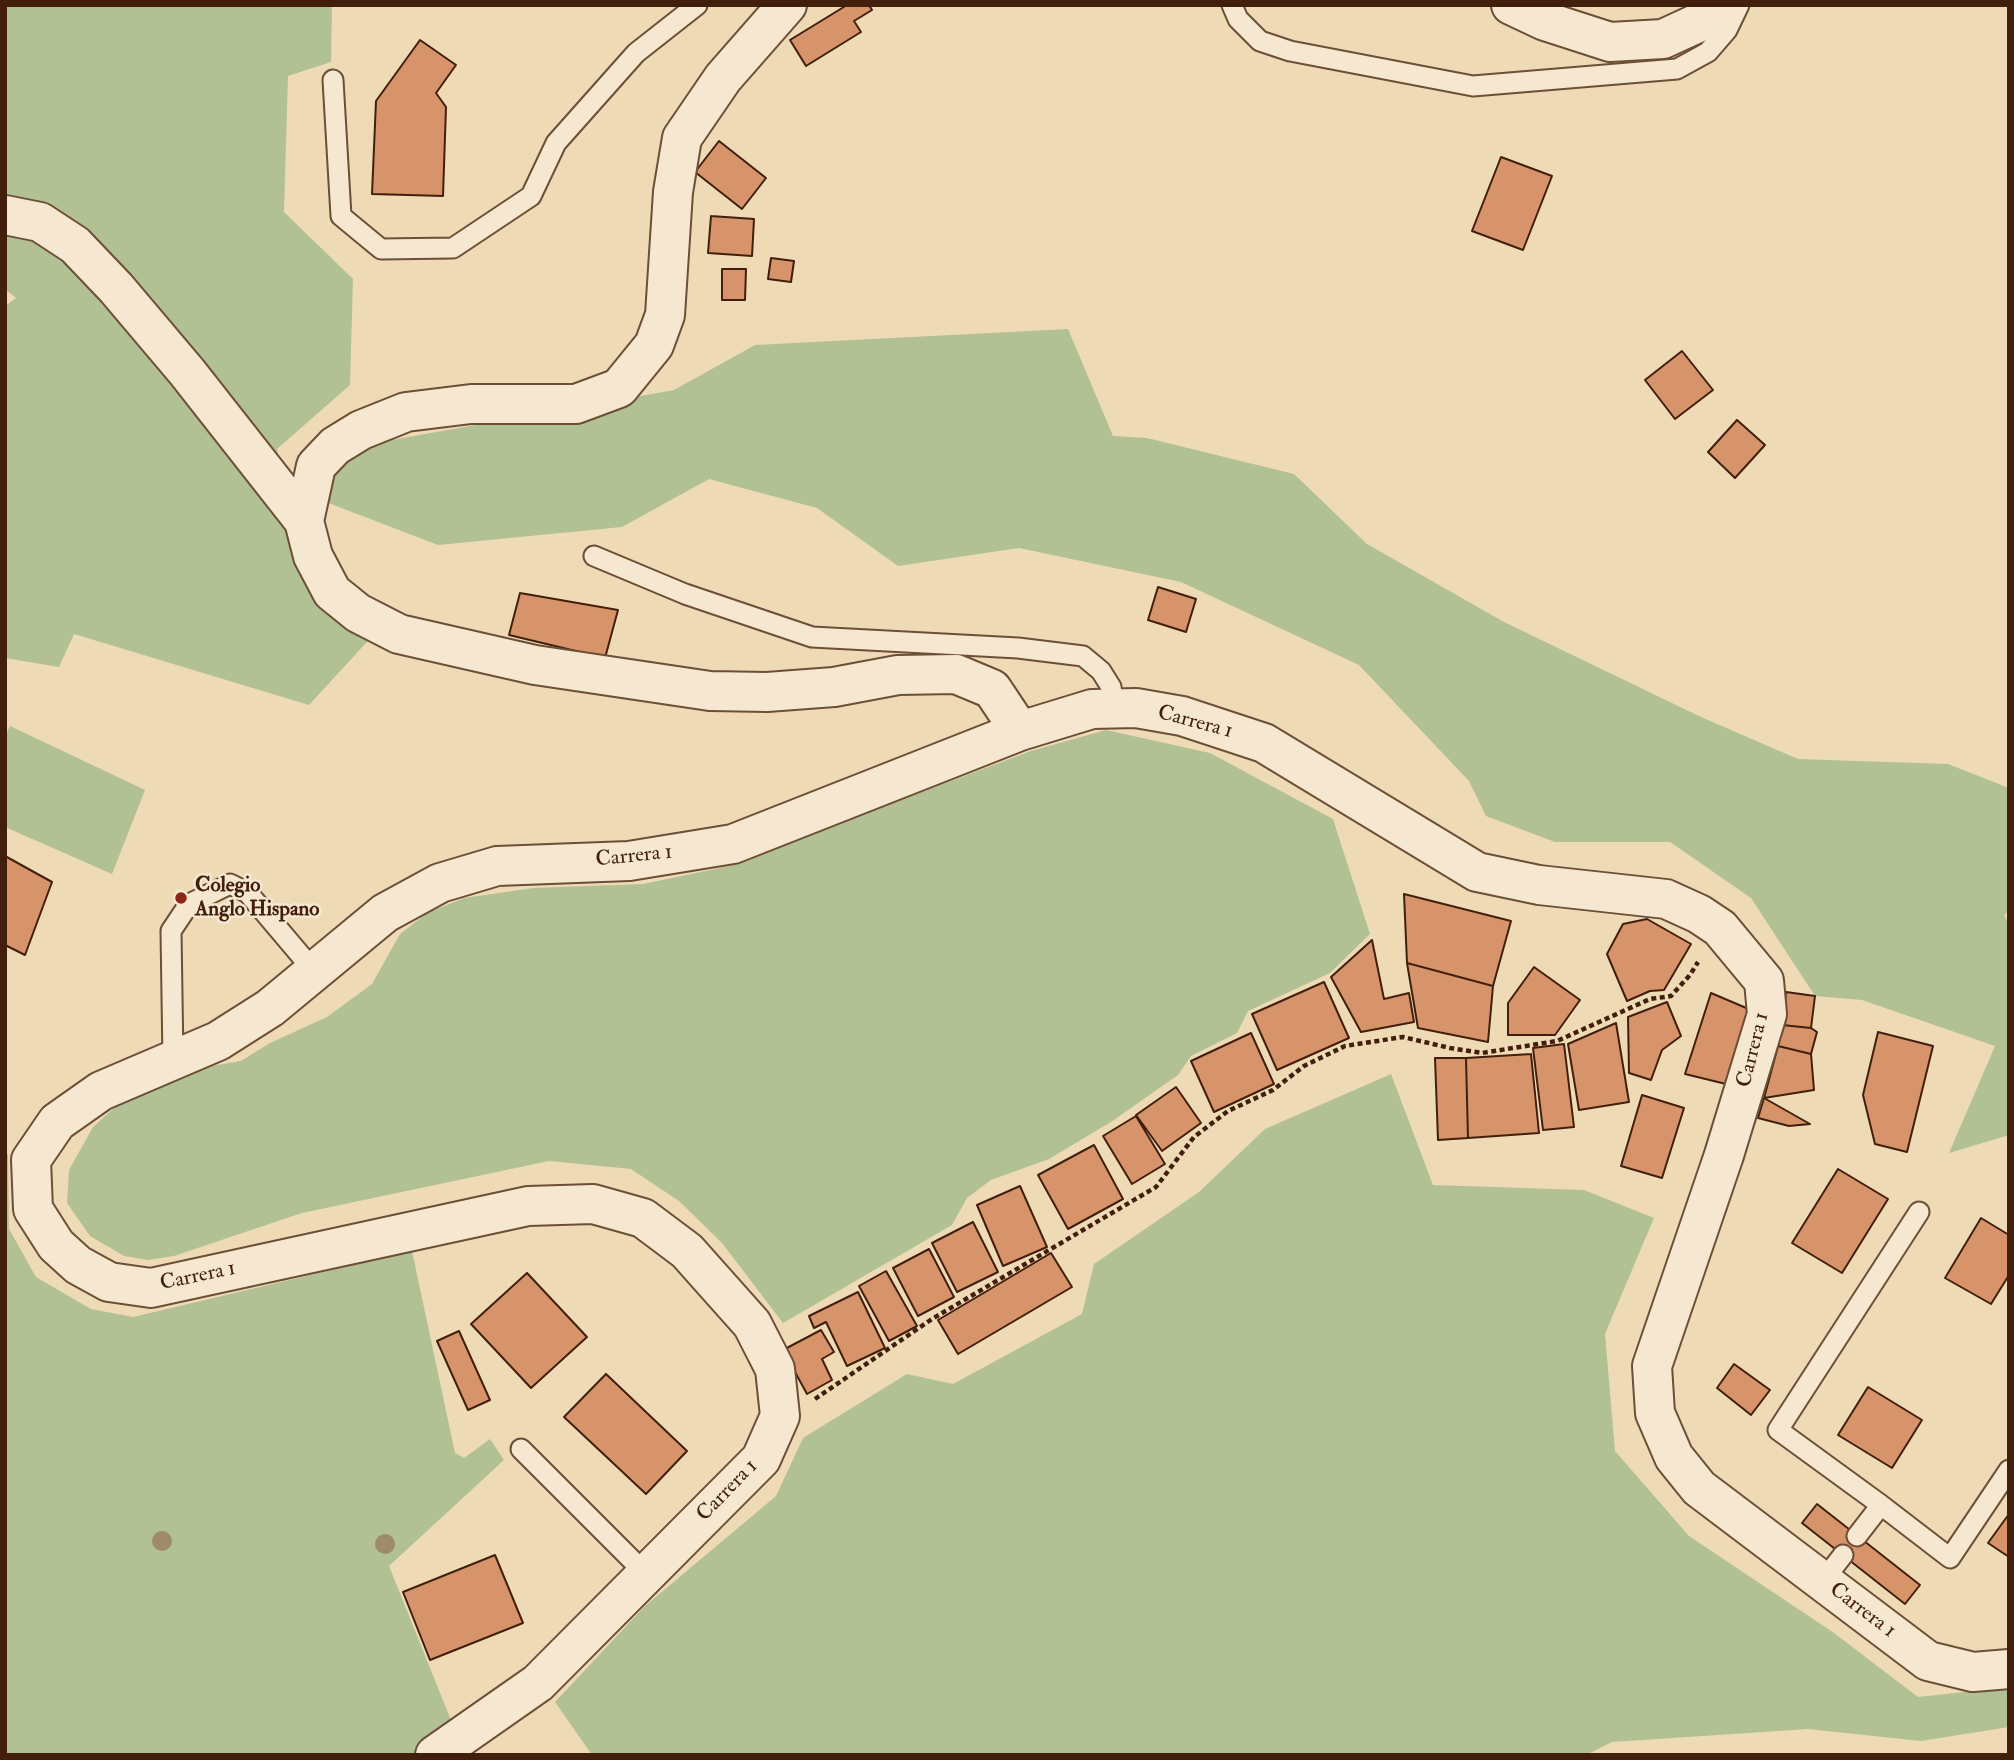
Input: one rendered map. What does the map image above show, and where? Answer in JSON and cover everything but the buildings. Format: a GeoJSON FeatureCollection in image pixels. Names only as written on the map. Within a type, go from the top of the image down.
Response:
{"type":"FeatureCollection","features":[{"type":"Feature","properties":{"kind":"street"},"geometry":{"type":"LineString","coordinates":[[787,5],[723,78],[682,138],[673,192],[665,315],[654,345],[620,388],[576,404],[471,404],[406,412],[361,430],[335,446],[310,491],[313,556],[332,592],[358,613],[399,634],[534,665],[710,691],[767,692],[834,687],[898,676],[956,674],[992,688],[1020,731]]}},
{"type":"Feature","properties":{"kind":"street"},"geometry":{"type":"LineString","coordinates":[[1511,5],[1545,21],[1610,42],[1663,39],[1700,22],[1720,5]]}},
{"type":"Feature","properties":{"kind":"street"},"geometry":{"type":"LineString","coordinates":[[5,215],[40,222],[75,245],[116,288],[187,372],[310,491]]}},
{"type":"Feature","properties":{"kind":"street","name":"Carrera 1"},"geometry":{"type":"LineString","coordinates":[[435,1755],[538,1683],[761,1459],[780,1416],[775,1369],[752,1324],[687,1251],[643,1219],[593,1204],[528,1206],[151,1287],[109,1282],[78,1265],[56,1245],[33,1209],[32,1160],[57,1122],[101,1091],[218,1041],[270,1008],[385,913],[440,883],[497,866],[629,861],[733,844],[1020,731],[1092,709],[1136,708],[1182,716],[1264,743],[1477,872],[1539,885],[1666,899],[1699,914],[1720,928],[1764,981],[1767,1014],[1724,1155],[1652,1366],[1655,1413],[1674,1457],[1699,1488],[1833,1568],[1928,1661],[1973,1672],[2009,1669]]}},
{"type":"Feature","properties":{"kind":"lane"},"geometry":{"type":"LineString","coordinates":[[333,80],[341,216],[381,249],[453,247],[531,196],[556,143],[636,53],[697,5]]}},
{"type":"Feature","properties":{"kind":"lane"},"geometry":{"type":"LineString","coordinates":[[1232,5],[1238,19],[1260,41],[1290,51],[1473,86],[1677,69],[1708,52],[1727,30],[1739,5]]}},
{"type":"Feature","properties":{"kind":"lane"},"geometry":{"type":"LineString","coordinates":[[594,556],[685,594],[812,637],[1018,648],[1083,656],[1101,671],[1111,687],[1115,709]]}},
{"type":"Feature","properties":{"kind":"lane"},"geometry":{"type":"LineString","coordinates":[[173,1060],[171,932],[189,904],[230,884],[248,893],[314,971]]}},
{"type":"Feature","properties":{"kind":"lane"},"geometry":{"type":"LineString","coordinates":[[1919,1212],[1778,1430],[1950,1558],[2009,1470]]}},
{"type":"Feature","properties":{"kind":"lane"},"geometry":{"type":"LineString","coordinates":[[521,1449],[647,1575]]}},
{"type":"Feature","properties":{"kind":"lane"},"geometry":{"type":"LineString","coordinates":[[1857,1536],[1881,1505]]}},
{"type":"Feature","properties":{"kind":"path"},"geometry":{"type":"LineString","coordinates":[[780,1416],[805,1406],[932,1319],[1156,1187],[1194,1138],[1228,1111],[1273,1090],[1304,1066],[1345,1046],[1403,1037],[1482,1053],[1558,1041],[1650,999],[1671,996],[1690,975],[1720,928]]}},
{"type":"Feature","properties":{"kind":"green space"},"geometry":{"type":"Polygon","coordinates":[[[5,5],[332,5],[331,62],[288,76],[284,212],[353,279],[350,385],[277,449],[287,514],[377,631],[309,705],[74,634],[59,667],[5,658],[5,306],[16,298],[5,289],[5,5]]]}},
{"type":"Feature","properties":{"kind":"green space"},"geometry":{"type":"Polygon","coordinates":[[[1068,329],[1113,436],[1147,438],[1294,474],[1367,544],[1504,622],[1701,717],[1798,759],[1948,764],[2009,788],[2009,911],[2004,915],[2009,924],[2009,1135],[1949,1153],[1995,1046],[1862,1000],[1815,996],[1751,898],[1670,842],[1555,842],[1486,816],[1469,781],[1359,665],[1181,582],[1019,548],[898,566],[817,508],[709,479],[622,527],[438,545],[318,499],[357,446],[674,390],[755,345],[1068,329]]]}},
{"type":"Feature","properties":{"kind":"green space"},"geometry":{"type":"Polygon","coordinates":[[[10,726],[145,790],[112,874],[5,827],[5,737],[10,726]]]}},
{"type":"Feature","properties":{"kind":"green space"},"geometry":{"type":"Polygon","coordinates":[[[1106,730],[1210,753],[1333,819],[1370,934],[1330,973],[1248,1011],[1237,1033],[1191,1056],[1178,1075],[1111,1122],[1049,1159],[991,1180],[967,1198],[952,1225],[783,1323],[722,1243],[679,1201],[631,1169],[549,1161],[302,1213],[174,1256],[148,1260],[124,1256],[90,1236],[67,1203],[69,1170],[93,1127],[122,1101],[200,1068],[241,1061],[270,1043],[327,1017],[372,984],[400,934],[427,913],[464,898],[533,888],[643,884],[739,864],[1031,751],[1106,730]]]}},
{"type":"Feature","properties":{"kind":"green space"},"geometry":{"type":"Polygon","coordinates":[[[1391,1074],[1433,1185],[1584,1190],[1654,1218],[1605,1334],[1615,1451],[1689,1536],[1834,1633],[1918,1697],[2009,1687],[2009,1727],[1921,1741],[1808,1729],[1612,1742],[1586,1755],[592,1755],[555,1702],[645,1606],[776,1496],[803,1438],[907,1374],[953,1384],[1082,1314],[1094,1264],[1199,1192],[1265,1129],[1391,1074]]]}},
{"type":"Feature","properties":{"kind":"green space"},"geometry":{"type":"Polygon","coordinates":[[[8,1154],[9,1229],[36,1277],[91,1309],[133,1317],[412,1251],[455,1453],[464,1458],[490,1439],[504,1460],[389,1566],[453,1725],[411,1755],[5,1755],[5,1156],[8,1154]]]}},
{"type":"Feature","properties":{"kind":"place","name":"Colegio Anglo Hispano"},"geometry":{"type":"Point","coordinates":[181,898]}}]}
